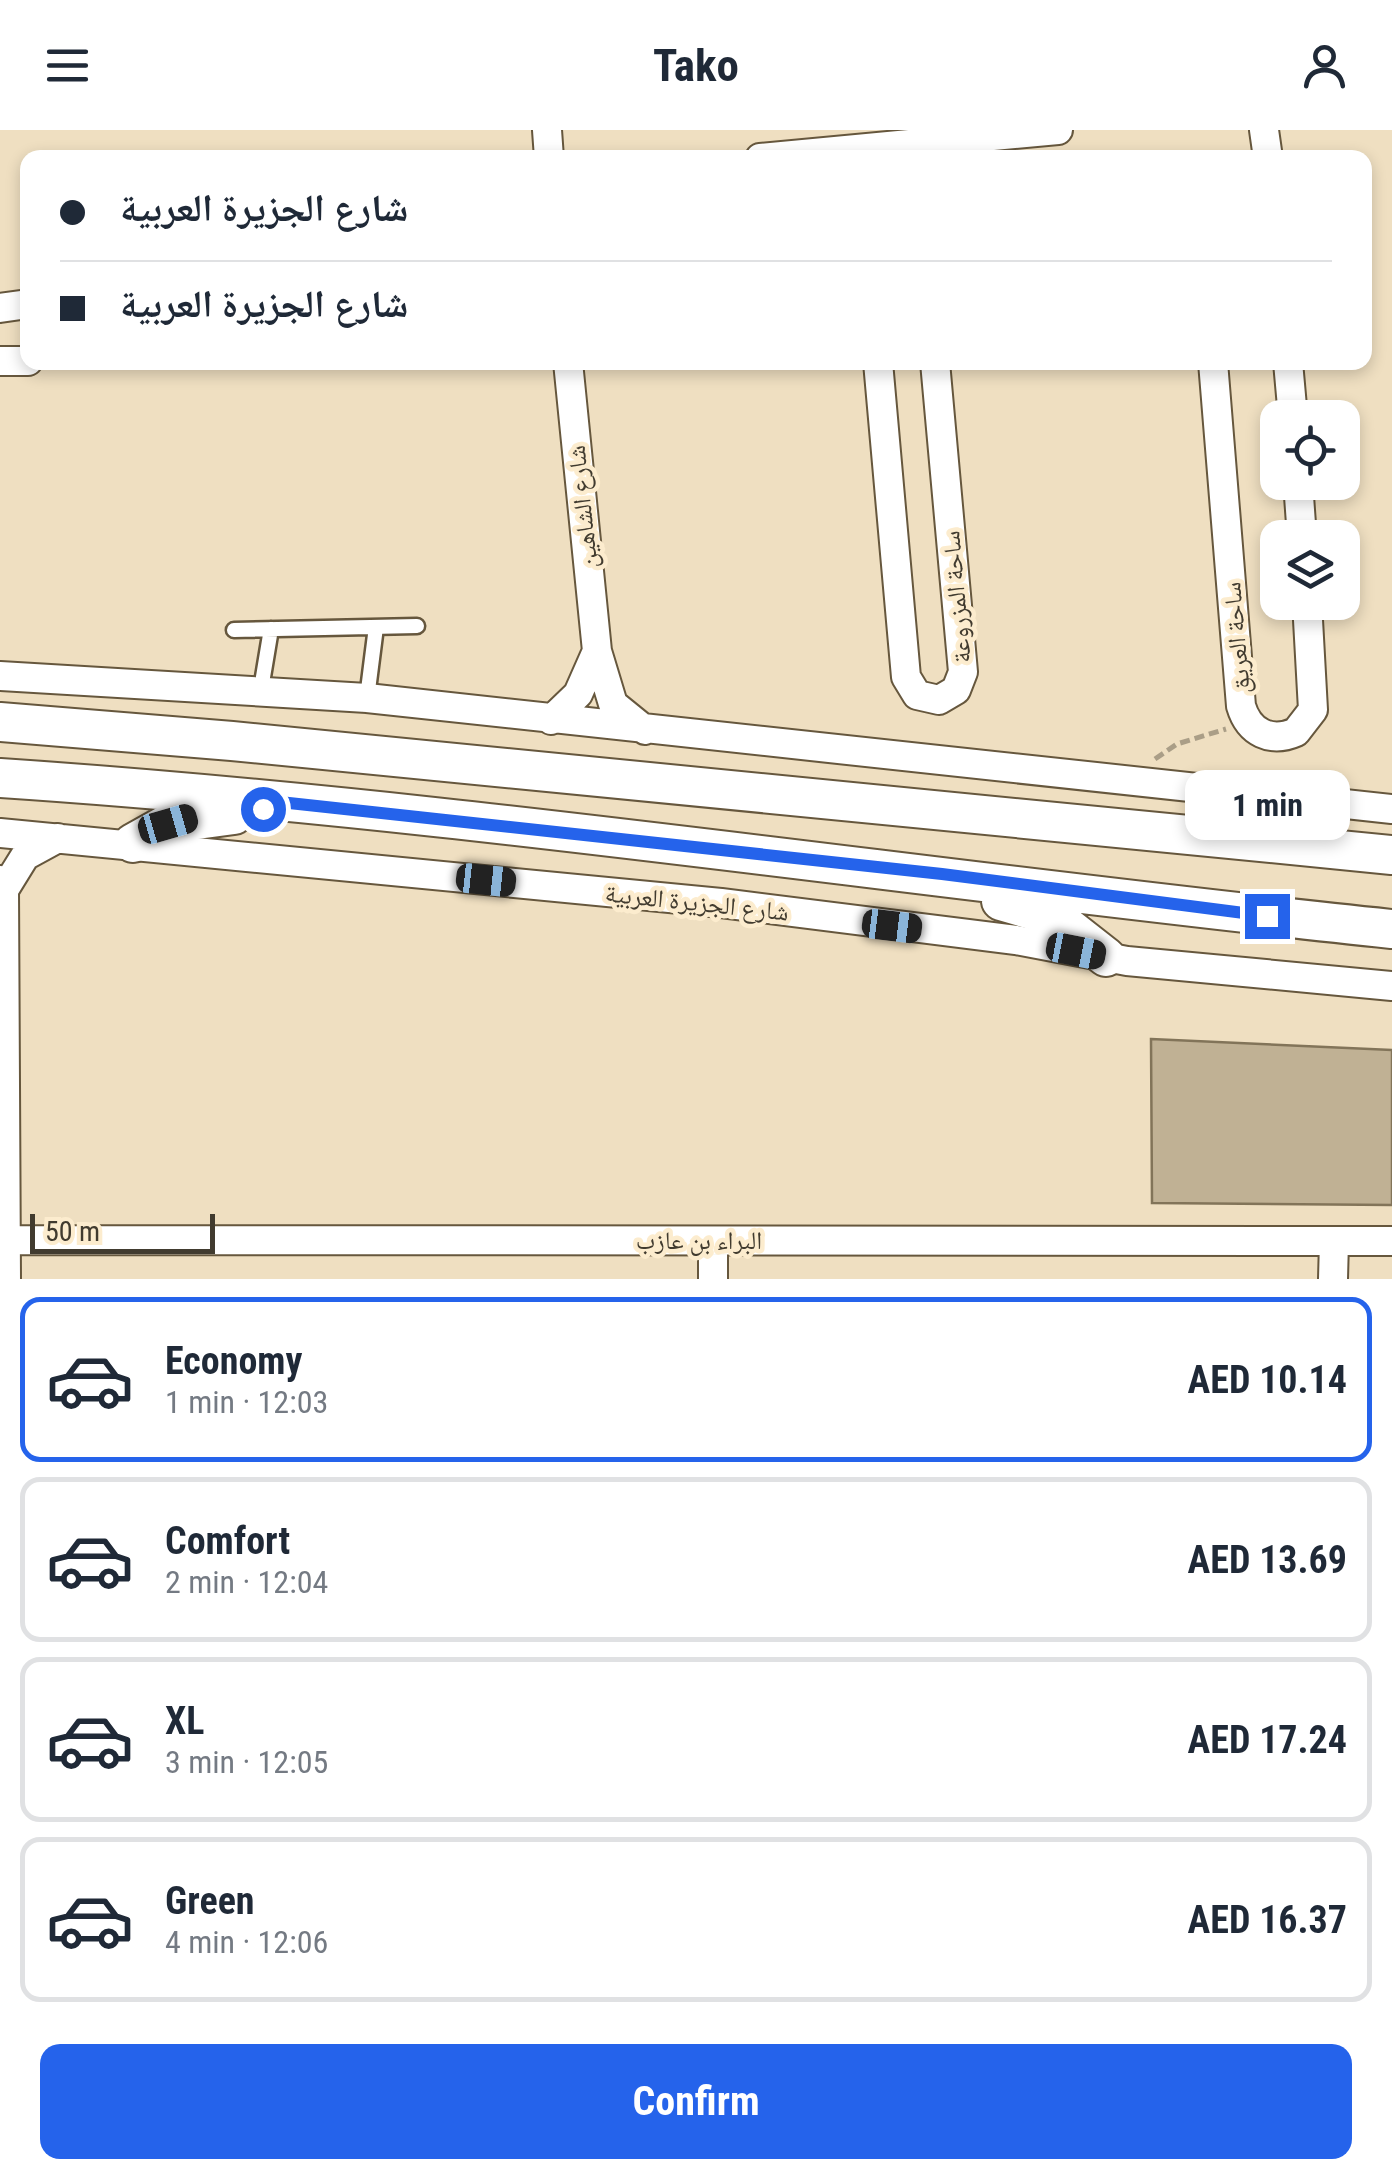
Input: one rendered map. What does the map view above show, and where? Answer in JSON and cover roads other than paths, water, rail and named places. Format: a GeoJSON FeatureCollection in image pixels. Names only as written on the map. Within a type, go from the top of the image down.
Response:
{"type":"FeatureCollection","features":[{"type":"Feature","properties":{"kind":"main road"},"geometry":{"type":"LineString","coordinates":[[0,722],[252,742],[1392,855]]}},
{"type":"Feature","properties":{"kind":"main road"},"geometry":{"type":"LineString","coordinates":[[0,778],[280,802],[942,874],[1392,929]]}},
{"type":"Feature","properties":{"kind":"main road"},"geometry":{"type":"LineString","coordinates":[[133,844],[149,832],[187,818],[244,813],[280,802]]}},
{"type":"Feature","properties":{"kind":"main road"},"geometry":{"type":"LineString","coordinates":[[1294,845],[1392,842]]}},
{"type":"Feature","properties":{"kind":"main road"},"geometry":{"type":"LineString","coordinates":[[942,874],[969,894],[1030,907],[1055,917],[1106,957]]}},
{"type":"Feature","properties":{"kind":"main road"},"geometry":{"type":"LineString","coordinates":[[1267,916],[1392,950]]}},
{"type":"Feature","properties":{"kind":"street"},"geometry":{"type":"LineString","coordinates":[[824,150],[1058,130]]}},
{"type":"Feature","properties":{"kind":"street","name":"شارع الشاهين"},"geometry":{"type":"LineString","coordinates":[[569,370],[596,651],[613,704],[645,730]]}},
{"type":"Feature","properties":{"kind":"street","name":"ساحة المزروعة"},"geometry":{"type":"LineString","coordinates":[[879,370],[906,676],[918,695],[939,700],[956,690],[963,672],[936,370]]}},
{"type":"Feature","properties":{"kind":"street","name":"ساحة العريق"},"geometry":{"type":"LineString","coordinates":[[1214,370],[1241,706],[1248,722],[1260,733],[1278,738],[1296,732],[1310,719],[1314,700],[1308,620]]}},
{"type":"Feature","properties":{"kind":"street"},"geometry":{"type":"LineString","coordinates":[[1289,370],[1291,400]]}},
{"type":"Feature","properties":{"kind":"street","name":"شارع الشاهين"},"geometry":{"type":"LineString","coordinates":[[551,720],[578,694],[596,651]]}},
{"type":"Feature","properties":{"kind":"street"},"geometry":{"type":"LineString","coordinates":[[0,676],[367,698],[1392,809]]}},
{"type":"Feature","properties":{"kind":"street","name":"شارع الجزيرة العربية"},"geometry":{"type":"LineString","coordinates":[[0,833],[61,836],[720,904],[1016,940],[1106,957],[1392,986]]}},
{"type":"Feature","properties":{"kind":"street"},"geometry":{"type":"LineString","coordinates":[[6,1279],[2,885],[25,856],[61,836]]}},
{"type":"Feature","properties":{"kind":"street","name":"البراء بن عازب"},"geometry":{"type":"LineString","coordinates":[[6,1240],[1392,1241]]}},
{"type":"Feature","properties":{"kind":"street"},"geometry":{"type":"LineString","coordinates":[[713,1240],[713,1279]]}},
{"type":"Feature","properties":{"kind":"street"},"geometry":{"type":"LineString","coordinates":[[1333,1279],[1334,1241]]}},
{"type":"Feature","properties":{"kind":"lane"},"geometry":{"type":"LineString","coordinates":[[234,630],[417,626]]}},
{"type":"Feature","properties":{"kind":"lane"},"geometry":{"type":"LineString","coordinates":[[367,698],[376,627]]}},
{"type":"Feature","properties":{"kind":"lane"},"geometry":{"type":"LineString","coordinates":[[261,689],[271,629]]}}]}
